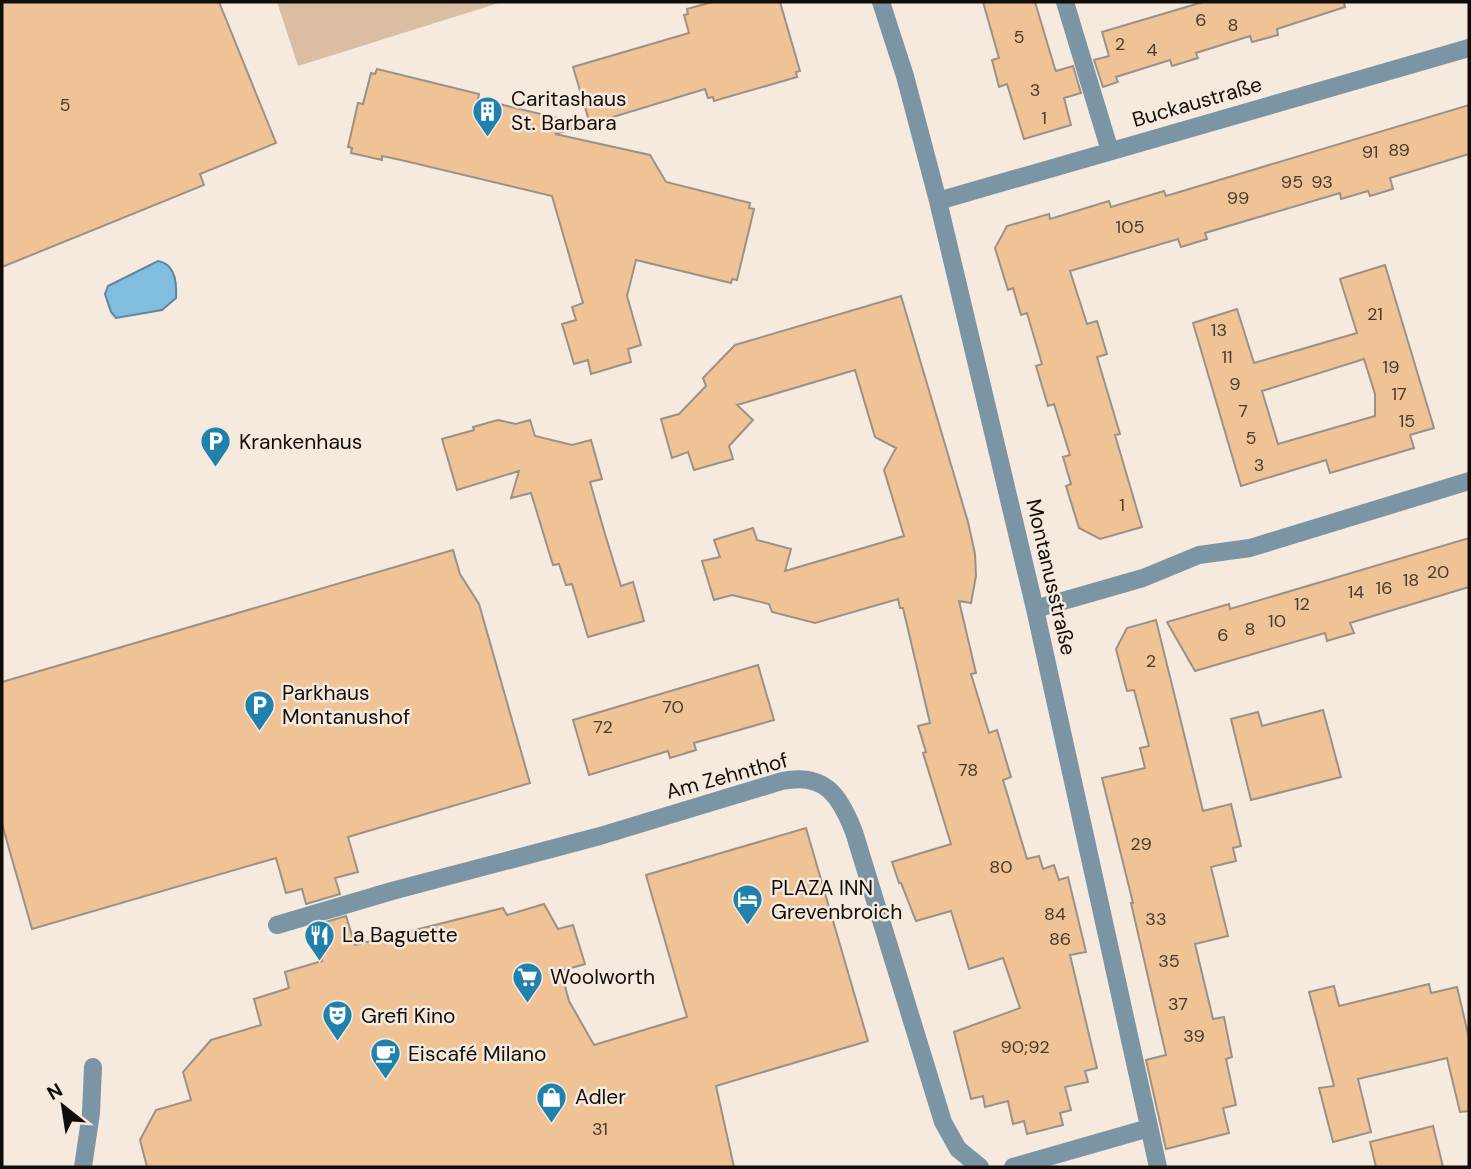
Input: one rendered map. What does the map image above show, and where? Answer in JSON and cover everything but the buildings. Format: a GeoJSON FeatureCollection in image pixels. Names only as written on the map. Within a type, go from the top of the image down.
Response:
{"type":"FeatureCollection","features":[{"type":"Feature","properties":{"kind":"street","name":"Montanusstraße"},"geometry":{"type":"LineString","coordinates":[[881,2],[905,76],[938,201],[1069,752],[1158,1167]]}},
{"type":"Feature","properties":{"kind":"street"},"geometry":{"type":"LineString","coordinates":[[1065,2],[1110,151]]}},
{"type":"Feature","properties":{"kind":"street","name":"Buckaustraße"},"geometry":{"type":"LineString","coordinates":[[938,201],[1469,48]]}},
{"type":"Feature","properties":{"kind":"street"},"geometry":{"type":"LineString","coordinates":[[1035,609],[1143,578],[1199,555],[1250,548],[1469,481]]}},
{"type":"Feature","properties":{"kind":"street","name":"Am Zehnthof"},"geometry":{"type":"LineString","coordinates":[[277,925],[782,781],[810,779],[822,784],[842,805],[859,846],[943,1122],[958,1149],[980,1167]]}},
{"type":"Feature","properties":{"kind":"street"},"geometry":{"type":"LineString","coordinates":[[83,1167],[91,1112],[93,1067]]}},
{"type":"Feature","properties":{"kind":"street"},"geometry":{"type":"LineString","coordinates":[[1013,1167],[1149,1128]]}},
{"type":"Feature","properties":{"kind":"shaded area"},"geometry":{"type":"Polygon","coordinates":[[[277,2],[502,2],[298,66],[277,2]]]}},
{"type":"Feature","properties":{"kind":"water"},"geometry":{"type":"Polygon","coordinates":[[[158,261],[171,270],[175,280],[176,298],[162,310],[116,318],[105,294],[108,286],[158,261]]]}},
{"type":"Feature","properties":{"kind":"place","name":"Caritashaus St. Barbara"},"geometry":{"type":"Point","coordinates":[488,138]}},
{"type":"Feature","properties":{"kind":"place","name":"Krankenhaus"},"geometry":{"type":"Point","coordinates":[216,469]}},
{"type":"Feature","properties":{"kind":"place","name":"Parkhaus Montanushof"},"geometry":{"type":"Point","coordinates":[259,732]}},
{"type":"Feature","properties":{"kind":"place","name":"PLAZA INN Grevenbroich"},"geometry":{"type":"Point","coordinates":[748,927]}},
{"type":"Feature","properties":{"kind":"place","name":"La Baguette"},"geometry":{"type":"Point","coordinates":[319,962]}},
{"type":"Feature","properties":{"kind":"place","name":"Woolworth"},"geometry":{"type":"Point","coordinates":[527,1004]}},
{"type":"Feature","properties":{"kind":"place","name":"Grefi Kino"},"geometry":{"type":"Point","coordinates":[338,1043]}},
{"type":"Feature","properties":{"kind":"place","name":"Eiscafé Milano"},"geometry":{"type":"Point","coordinates":[385,1081]}},
{"type":"Feature","properties":{"kind":"place","name":"Adler"},"geometry":{"type":"Point","coordinates":[552,1124]}}]}
